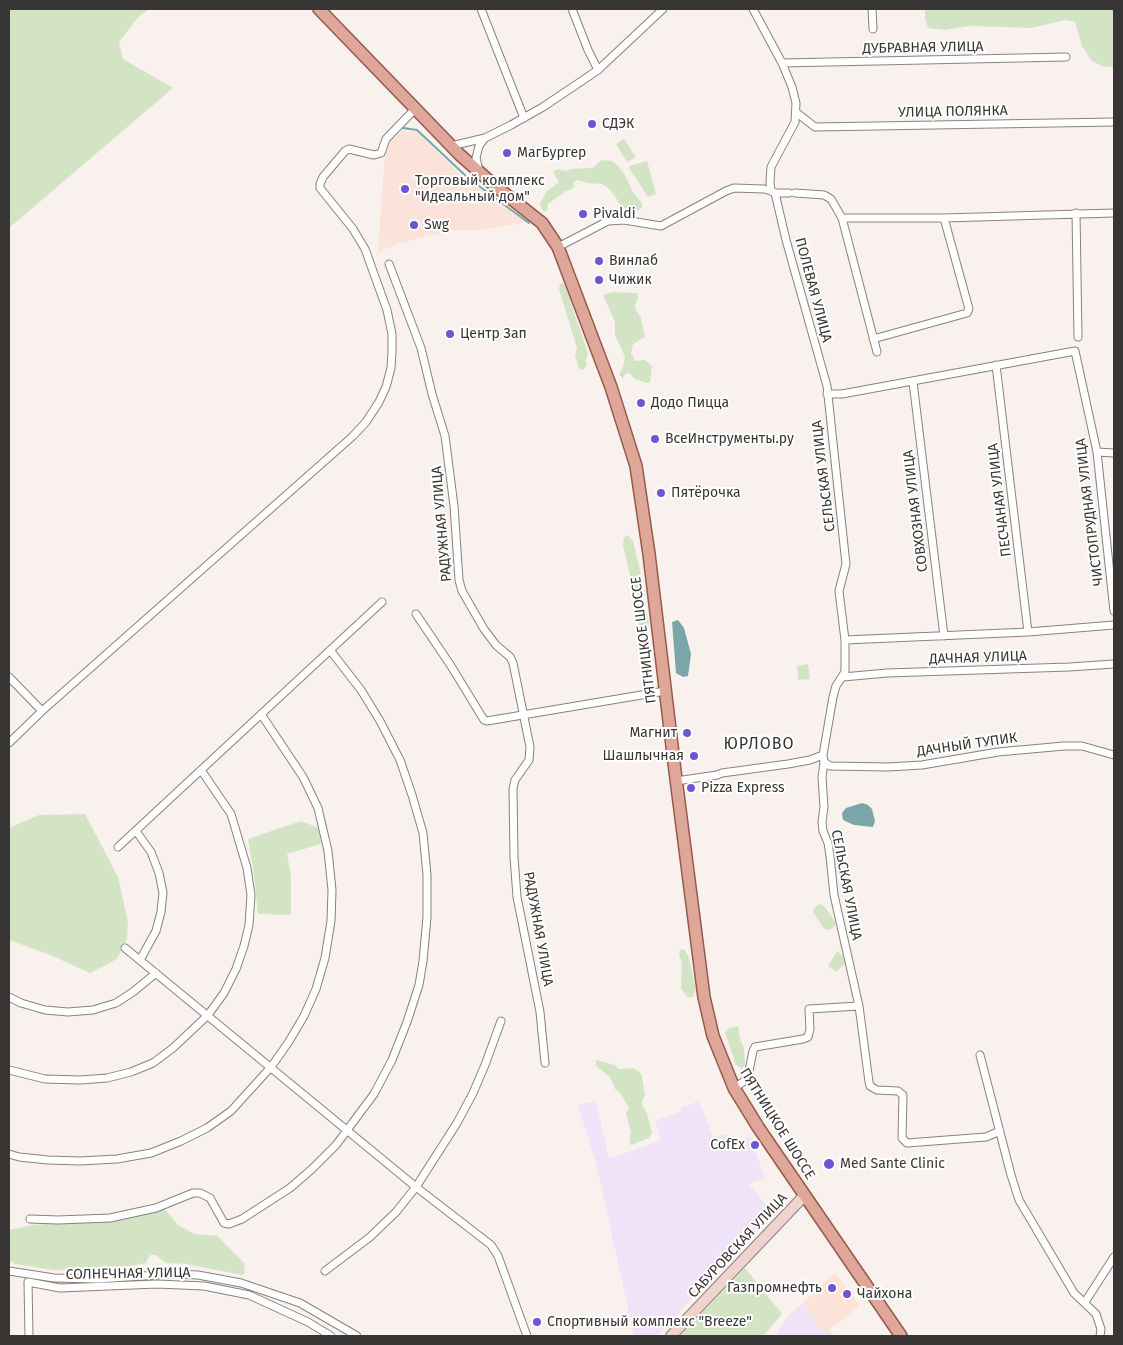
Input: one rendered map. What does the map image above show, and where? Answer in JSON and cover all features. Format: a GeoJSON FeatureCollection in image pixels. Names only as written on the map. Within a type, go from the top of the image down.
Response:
{"type":"FeatureCollection","features":[{"type":"Feature","properties":{"kind":"main road","name":"ПЯТНИЦКОЕ ШОССЕ"},"geometry":{"type":"LineString","coordinates":[[319,9],[451,146],[480,173],[542,223],[558,247],[611,386],[636,466],[650,554],[665,691],[704,997],[713,1036],[734,1088],[758,1127],[901,1336]]}},
{"type":"Feature","properties":{"kind":"street"},"geometry":{"type":"LineString","coordinates":[[482,9],[524,118]]}},
{"type":"Feature","properties":{"kind":"street"},"geometry":{"type":"LineString","coordinates":[[572,9],[598,70]]}},
{"type":"Feature","properties":{"kind":"street"},"geometry":{"type":"LineString","coordinates":[[451,146],[484,138],[543,108],[598,70],[663,9]]}},
{"type":"Feature","properties":{"kind":"street"},"geometry":{"type":"LineString","coordinates":[[752,9],[782,63],[792,87],[797,113],[790,132],[771,167],[773,192]]}},
{"type":"Feature","properties":{"kind":"street"},"geometry":{"type":"LineString","coordinates":[[872,9],[873,29]]}},
{"type":"Feature","properties":{"kind":"street","name":"ДУБРАВНАЯ УЛИЦА"},"geometry":{"type":"LineString","coordinates":[[782,63],[1066,57]]}},
{"type":"Feature","properties":{"kind":"street"},"geometry":{"type":"LineString","coordinates":[[9,743],[42,711],[353,436],[366,422],[379,402],[386,387],[392,351],[392,334],[387,310],[365,250],[353,229],[320,188],[320,184],[345,151],[349,149],[374,155],[381,153],[386,139],[415,109]]}},
{"type":"Feature","properties":{"kind":"street","name":"УЛИЦА ПОЛЯНКА"},"geometry":{"type":"LineString","coordinates":[[797,113],[815,127],[1114,122]]}},
{"type":"Feature","properties":{"kind":"street"},"geometry":{"type":"LineString","coordinates":[[480,173],[476,158],[479,146],[484,138]]}},
{"type":"Feature","properties":{"kind":"street"},"geometry":{"type":"LineString","coordinates":[[558,247],[608,222],[624,220],[661,226],[734,188],[824,195],[831,199],[842,218],[877,352]]}},
{"type":"Feature","properties":{"kind":"street","name":"ПОЛЕВАЯ УЛИЦА"},"geometry":{"type":"LineString","coordinates":[[773,192],[827,386],[827,394]]}},
{"type":"Feature","properties":{"kind":"street"},"geometry":{"type":"LineString","coordinates":[[1076,213],[1078,337]]}},
{"type":"Feature","properties":{"kind":"street"},"geometry":{"type":"LineString","coordinates":[[842,218],[944,218],[1114,213]]}},
{"type":"Feature","properties":{"kind":"street"},"geometry":{"type":"LineString","coordinates":[[874,339],[967,312],[969,309],[944,218]]}},
{"type":"Feature","properties":{"kind":"street","name":"РАДУЖНАЯ УЛИЦА"},"geometry":{"type":"LineString","coordinates":[[389,264],[421,348],[445,436],[454,506],[459,580],[462,591],[484,630],[496,645],[510,657],[513,663],[524,716],[531,754],[515,780],[514,857],[517,897],[540,1012],[545,1063]]}},
{"type":"Feature","properties":{"kind":"street","name":"ЧИСТОПРУДНАЯ УЛИЦА"},"geometry":{"type":"LineString","coordinates":[[996,366],[1075,350],[1097,452],[1114,611]]}},
{"type":"Feature","properties":{"kind":"street"},"geometry":{"type":"LineString","coordinates":[[827,394],[842,394],[996,366]]}},
{"type":"Feature","properties":{"kind":"street","name":"ПЕСЧАНАЯ УЛИЦА"},"geometry":{"type":"LineString","coordinates":[[996,366],[1028,632]]}},
{"type":"Feature","properties":{"kind":"street","name":"СОВХОЗНАЯ УЛИЦА"},"geometry":{"type":"LineString","coordinates":[[913,382],[944,636]]}},
{"type":"Feature","properties":{"kind":"street","name":"СЕЛЬСКАЯ УЛИЦА"},"geometry":{"type":"LineString","coordinates":[[827,394],[846,564],[839,591],[845,640],[845,672],[836,686],[832,697],[823,758],[823,831],[828,843],[834,895],[859,1006],[868,1082],[870,1086],[877,1090],[898,1091],[903,1095],[902,1138],[907,1143],[986,1137],[1000,1131]]}},
{"type":"Feature","properties":{"kind":"street"},"geometry":{"type":"LineString","coordinates":[[1097,452],[1114,452]]}},
{"type":"Feature","properties":{"kind":"street"},"geometry":{"type":"LineString","coordinates":[[118,847],[382,602]]}},
{"type":"Feature","properties":{"kind":"street"},"geometry":{"type":"LineString","coordinates":[[416,614],[452,666],[484,720],[490,722],[665,691]]}},
{"type":"Feature","properties":{"kind":"street"},"geometry":{"type":"LineString","coordinates":[[845,640],[1028,632],[1114,625]]}},
{"type":"Feature","properties":{"kind":"street"},"geometry":{"type":"LineString","coordinates":[[30,1219],[110,1218],[156,1208],[193,1193],[200,1193],[210,1198],[222,1221],[229,1224],[242,1219],[290,1188],[312,1169],[348,1130],[374,1094],[392,1060],[410,1013],[423,961],[427,917],[427,874],[423,833],[400,760],[380,721],[361,690],[330,650]]}},
{"type":"Feature","properties":{"kind":"street","name":"ДАЧНАЯ УЛИЦА"},"geometry":{"type":"LineString","coordinates":[[843,677],[887,673],[1114,664]]}},
{"type":"Feature","properties":{"kind":"street"},"geometry":{"type":"LineString","coordinates":[[9,678],[42,711]]}},
{"type":"Feature","properties":{"kind":"street"},"geometry":{"type":"LineString","coordinates":[[9,1154],[48,1160],[116,1160],[151,1153],[181,1141],[207,1128],[231,1111],[271,1067],[300,1023],[316,988],[325,958],[332,921],[332,890],[328,851],[318,808],[303,777],[261,714]]}},
{"type":"Feature","properties":{"kind":"street","name":"ДАЧНЫЙ ТУПИК"},"geometry":{"type":"LineString","coordinates":[[823,758],[830,766],[888,767],[922,765],[998,752],[1064,746],[1082,746],[1114,755]]}},
{"type":"Feature","properties":{"kind":"street"},"geometry":{"type":"LineString","coordinates":[[676,781],[823,758]]}},
{"type":"Feature","properties":{"kind":"street"},"geometry":{"type":"LineString","coordinates":[[9,1070],[45,1079],[80,1080],[107,1078],[132,1072],[153,1063],[173,1048],[208,1015],[224,993],[236,969],[249,925],[251,895],[248,868],[231,814],[201,770]]}},
{"type":"Feature","properties":{"kind":"street"},"geometry":{"type":"LineString","coordinates":[[136,831],[151,852],[159,873],[163,893],[156,931],[140,960]]}},
{"type":"Feature","properties":{"kind":"street"},"geometry":{"type":"LineString","coordinates":[[126,948],[416,1187],[491,1245],[498,1256],[527,1336]]}},
{"type":"Feature","properties":{"kind":"street"},"geometry":{"type":"LineString","coordinates":[[9,997],[21,1004],[45,1010],[68,1012],[93,1010],[116,1002],[134,992],[156,973]]}},
{"type":"Feature","properties":{"kind":"street"},"geometry":{"type":"LineString","coordinates":[[734,1088],[748,1076],[755,1047],[803,1040],[808,1037],[810,1029],[809,1009],[859,1006]]}},
{"type":"Feature","properties":{"kind":"street"},"geometry":{"type":"LineString","coordinates":[[325,1272],[370,1237],[396,1212],[416,1187],[447,1139],[473,1093],[501,1021]]}},
{"type":"Feature","properties":{"kind":"street"},"geometry":{"type":"LineString","coordinates":[[980,1055],[1011,1175],[1020,1200],[1074,1293],[1096,1314],[1101,1329],[1100,1336]]}},
{"type":"Feature","properties":{"kind":"street","name":"САБУРОВСКАЯ УЛИЦА"},"geometry":{"type":"LineString","coordinates":[[671,1336],[804,1196]]}},
{"type":"Feature","properties":{"kind":"street"},"geometry":{"type":"LineString","coordinates":[[1085,1302],[1114,1257]]}},
{"type":"Feature","properties":{"kind":"street"},"geometry":{"type":"LineString","coordinates":[[9,1271],[54,1278],[97,1279],[172,1274],[198,1275],[241,1283],[300,1303],[356,1336]]}},
{"type":"Feature","properties":{"kind":"street","name":"СОЛНЕЧНАЯ УЛИЦА"},"geometry":{"type":"LineString","coordinates":[[30,1336],[28,1282],[60,1288],[157,1284],[204,1286],[249,1295],[308,1322],[331,1336]]}},
{"type":"Feature","properties":{"kind":"shaded area"},"geometry":{"type":"Polygon","coordinates":[[[402,131],[417,132],[466,180],[527,222],[483,230],[452,230],[397,244],[378,252],[385,153],[388,144],[402,131]]]}},
{"type":"Feature","properties":{"kind":"shaded area"},"geometry":{"type":"Polygon","coordinates":[[[596,1101],[609,1159],[661,1140],[655,1121],[682,1111],[681,1108],[699,1101],[713,1137],[728,1134],[731,1142],[750,1137],[765,1178],[749,1184],[772,1213],[657,1336],[634,1336],[598,1171],[578,1105],[596,1101]]]}},
{"type":"Feature","properties":{"kind":"shaded area","name":"Газпромнефть"},"geometry":{"type":"Polygon","coordinates":[[[835,1272],[860,1306],[824,1334],[802,1304],[835,1272]]]}},
{"type":"Feature","properties":{"kind":"shaded area"},"geometry":{"type":"Polygon","coordinates":[[[802,1304],[824,1333],[829,1330],[834,1336],[775,1336],[789,1315],[802,1304]]]}},
{"type":"Feature","properties":{"kind":"green space"},"geometry":{"type":"Polygon","coordinates":[[[9,9],[150,9],[139,16],[119,42],[123,59],[173,88],[9,228],[9,9]]]}},
{"type":"Feature","properties":{"kind":"green space"},"geometry":{"type":"Polygon","coordinates":[[[925,9],[1114,9],[1114,67],[1102,66],[1092,61],[1082,46],[1075,22],[1066,20],[1031,28],[970,26],[945,30],[928,28],[925,19],[925,9]]]}},
{"type":"Feature","properties":{"kind":"green space"},"geometry":{"type":"Polygon","coordinates":[[[624,139],[636,157],[627,162],[616,144],[624,139]]]}},
{"type":"Feature","properties":{"kind":"green space"},"geometry":{"type":"Polygon","coordinates":[[[601,160],[612,161],[616,164],[642,203],[642,208],[633,212],[624,212],[615,196],[607,187],[601,184],[578,180],[574,182],[574,187],[548,204],[547,211],[544,212],[542,210],[540,203],[547,191],[559,182],[553,172],[557,169],[566,171],[594,167],[601,160]]]}},
{"type":"Feature","properties":{"kind":"green space"},"geometry":{"type":"Polygon","coordinates":[[[647,161],[656,194],[648,197],[629,168],[630,166],[647,161]]]}},
{"type":"Feature","properties":{"kind":"green space"},"geometry":{"type":"Polygon","coordinates":[[[564,283],[567,285],[572,307],[588,353],[587,365],[583,370],[578,366],[575,355],[577,348],[559,289],[560,284],[564,283]]]}},
{"type":"Feature","properties":{"kind":"green space"},"geometry":{"type":"Polygon","coordinates":[[[612,292],[637,293],[638,298],[635,306],[641,318],[645,337],[633,344],[631,353],[635,361],[645,360],[652,366],[650,382],[647,383],[635,379],[629,373],[625,374],[623,378],[619,375],[625,357],[615,335],[615,322],[603,295],[612,292]]]}},
{"type":"Feature","properties":{"kind":"green space"},"geometry":{"type":"Polygon","coordinates":[[[628,535],[633,541],[640,570],[642,593],[639,595],[636,593],[631,580],[623,545],[624,537],[628,535]]]}},
{"type":"Feature","properties":{"kind":"green space"},"geometry":{"type":"Polygon","coordinates":[[[639,605],[645,608],[649,622],[648,628],[645,630],[639,626],[637,611],[639,605]]]}},
{"type":"Feature","properties":{"kind":"green space"},"geometry":{"type":"Polygon","coordinates":[[[808,664],[810,679],[798,680],[797,666],[808,664]]]}},
{"type":"Feature","properties":{"kind":"green space"},"geometry":{"type":"Polygon","coordinates":[[[85,814],[118,877],[128,922],[127,939],[117,959],[90,973],[48,954],[9,940],[9,828],[39,815],[85,814]]]}},
{"type":"Feature","properties":{"kind":"green space"},"geometry":{"type":"Polygon","coordinates":[[[301,821],[319,828],[321,844],[287,854],[291,875],[291,915],[258,914],[248,839],[301,821]]]}},
{"type":"Feature","properties":{"kind":"green space"},"geometry":{"type":"Polygon","coordinates":[[[820,904],[824,906],[835,921],[835,926],[829,930],[824,929],[813,912],[814,908],[820,904]]]}},
{"type":"Feature","properties":{"kind":"green space"},"geometry":{"type":"Polygon","coordinates":[[[680,949],[685,950],[689,958],[696,989],[693,997],[687,997],[681,988],[682,962],[679,956],[680,949]]]}},
{"type":"Feature","properties":{"kind":"green space"},"geometry":{"type":"Polygon","coordinates":[[[837,951],[843,956],[845,964],[836,972],[828,966],[837,951]]]}},
{"type":"Feature","properties":{"kind":"green space"},"geometry":{"type":"Polygon","coordinates":[[[738,1026],[744,1048],[745,1064],[742,1069],[736,1065],[725,1033],[729,1028],[738,1026]]]}},
{"type":"Feature","properties":{"kind":"green space"},"geometry":{"type":"Polygon","coordinates":[[[596,1060],[614,1065],[619,1069],[633,1068],[639,1071],[642,1076],[645,1096],[642,1101],[643,1107],[647,1113],[652,1133],[649,1138],[631,1145],[629,1139],[631,1133],[626,1113],[629,1108],[620,1093],[615,1089],[610,1077],[596,1066],[596,1060]]]}},
{"type":"Feature","properties":{"kind":"green space"},"geometry":{"type":"Polygon","coordinates":[[[164,1208],[178,1225],[195,1234],[217,1236],[244,1263],[245,1272],[242,1275],[187,1264],[166,1263],[156,1255],[150,1255],[146,1263],[131,1266],[54,1270],[16,1264],[9,1260],[9,1230],[33,1225],[129,1217],[164,1208]]]}},
{"type":"Feature","properties":{"kind":"green space"},"geometry":{"type":"Polygon","coordinates":[[[745,1268],[782,1314],[763,1336],[680,1336],[745,1268]]]}},
{"type":"Feature","properties":{"kind":"water"},"geometry":{"type":"Polygon","coordinates":[[[678,620],[684,628],[691,654],[688,676],[683,677],[676,673],[672,622],[678,620]]]}},
{"type":"Feature","properties":{"kind":"water"},"geometry":{"type":"Polygon","coordinates":[[[862,803],[872,809],[875,821],[873,827],[854,825],[843,820],[842,813],[846,808],[862,803]]]}},
{"type":"Feature","properties":{"kind":"waterway"},"geometry":{"type":"LineString","coordinates":[[403,128],[417,130],[468,178],[529,223]]}},
{"type":"Feature","properties":{"kind":"place","name":"СДЭК"},"geometry":{"type":"Point","coordinates":[592,124]}},
{"type":"Feature","properties":{"kind":"place","name":"МагБургер"},"geometry":{"type":"Point","coordinates":[507,153]}},
{"type":"Feature","properties":{"kind":"place","name":"Торговый комплекс \"Идеальный дом\""},"geometry":{"type":"Point","coordinates":[405,189]}},
{"type":"Feature","properties":{"kind":"place","name":"Pivaldi"},"geometry":{"type":"Point","coordinates":[583,214]}},
{"type":"Feature","properties":{"kind":"place","name":"Swg"},"geometry":{"type":"Point","coordinates":[414,225]}},
{"type":"Feature","properties":{"kind":"place","name":"Винлаб"},"geometry":{"type":"Point","coordinates":[599,261]}},
{"type":"Feature","properties":{"kind":"place","name":"Чижик"},"geometry":{"type":"Point","coordinates":[599,280]}},
{"type":"Feature","properties":{"kind":"place","name":"Центр Зап"},"geometry":{"type":"Point","coordinates":[450,334]}},
{"type":"Feature","properties":{"kind":"place","name":"Додо Пицца"},"geometry":{"type":"Point","coordinates":[641,403]}},
{"type":"Feature","properties":{"kind":"place","name":"ВсеИнструменты.ру"},"geometry":{"type":"Point","coordinates":[655,439]}},
{"type":"Feature","properties":{"kind":"place","name":"Пятёрочка"},"geometry":{"type":"Point","coordinates":[661,493]}},
{"type":"Feature","properties":{"kind":"place","name":"Магнит"},"geometry":{"type":"Point","coordinates":[687,733]}},
{"type":"Feature","properties":{"kind":"place","name":"Шашлычная"},"geometry":{"type":"Point","coordinates":[694,756]}},
{"type":"Feature","properties":{"kind":"place","name":"Pizza Express"},"geometry":{"type":"Point","coordinates":[691,788]}},
{"type":"Feature","properties":{"kind":"place","name":"CofEx"},"geometry":{"type":"Point","coordinates":[755,1145]}},
{"type":"Feature","properties":{"kind":"place","name":"Med Sante Clinic"},"geometry":{"type":"Point","coordinates":[829,1164]}},
{"type":"Feature","properties":{"kind":"place","name":"Газпромнефть"},"geometry":{"type":"Point","coordinates":[832,1288]}},
{"type":"Feature","properties":{"kind":"place","name":"Чайхона"},"geometry":{"type":"Point","coordinates":[847,1294]}},
{"type":"Feature","properties":{"kind":"place","name":"Спортивный комплекс \"Breeze\""},"geometry":{"type":"Point","coordinates":[537,1322]}},
{"type":"Feature","properties":{"kind":"district","name":"ЮРЛОВО"},"geometry":{"type":"Point","coordinates":[759,745]}}]}
